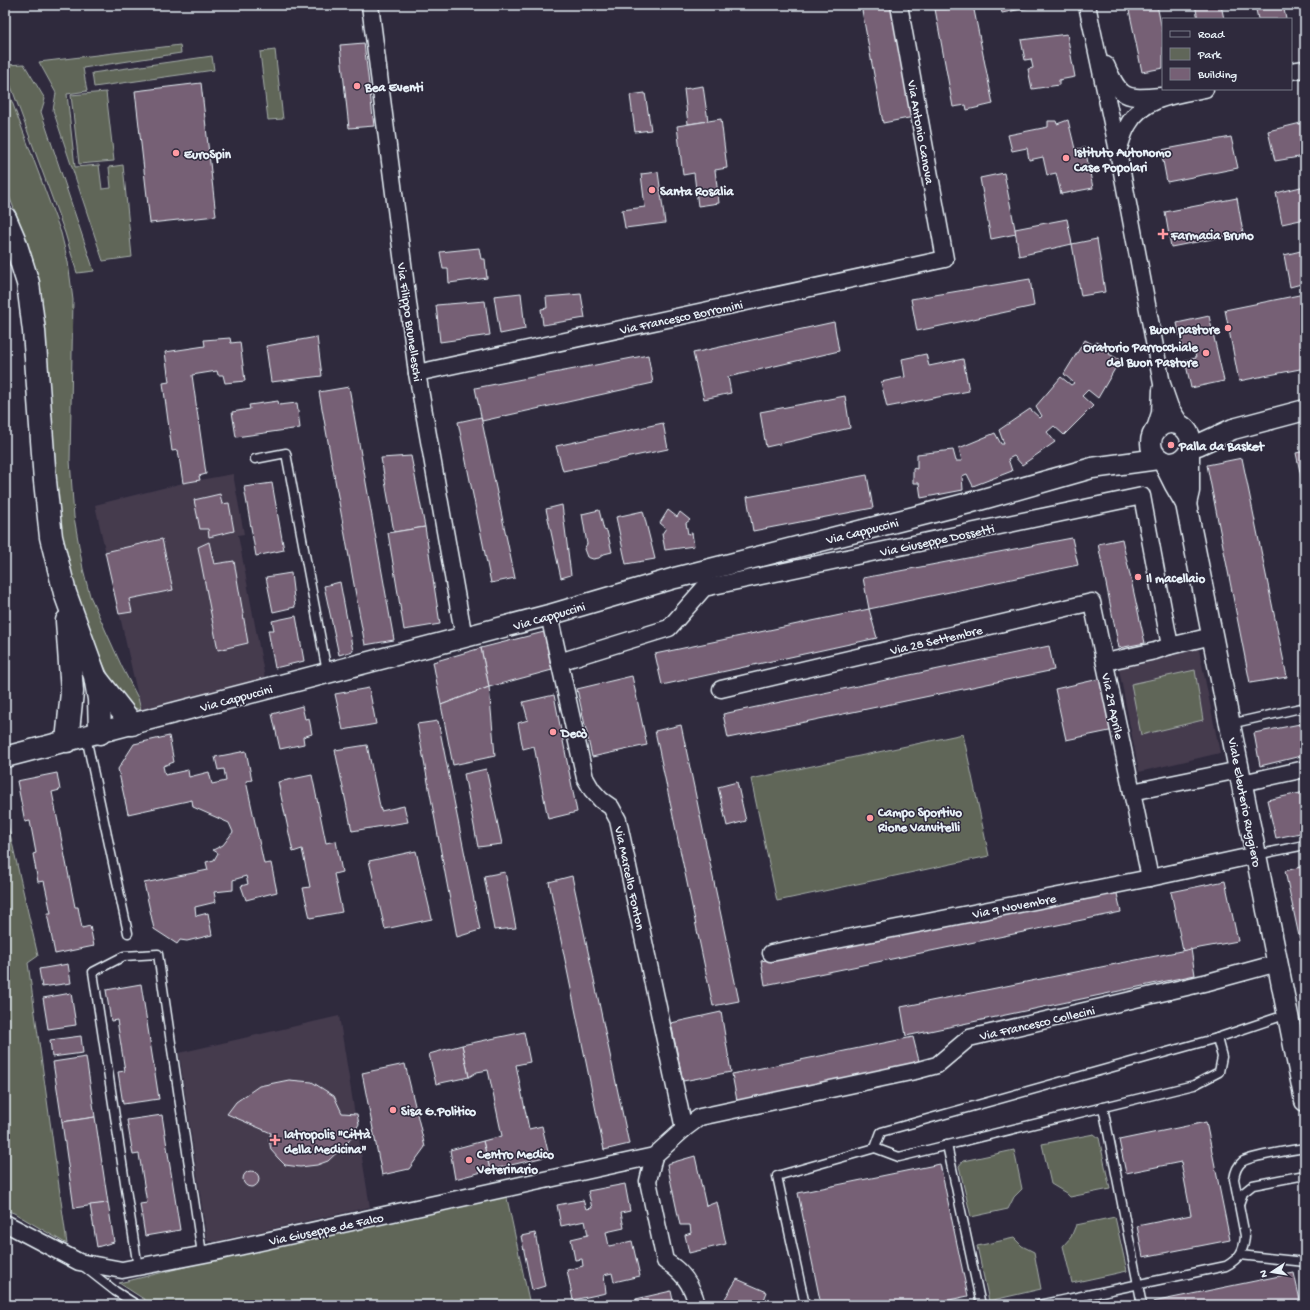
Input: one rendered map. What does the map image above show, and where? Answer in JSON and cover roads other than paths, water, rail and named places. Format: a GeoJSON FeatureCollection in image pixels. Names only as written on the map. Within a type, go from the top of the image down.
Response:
{"type":"FeatureCollection","features":[{"type":"Feature","properties":{"kind":"highway"},"geometry":{"type":"LineString","coordinates":[[5,218],[14,239],[28,283],[34,331],[45,481],[51,537],[65,593],[95,676],[99,698],[84,737]]}},
{"type":"Feature","properties":{"kind":"highway"},"geometry":{"type":"LineString","coordinates":[[65,593],[72,692],[84,737]]}},
{"type":"Feature","properties":{"kind":"highway"},"geometry":{"type":"LineString","coordinates":[[95,676],[132,724]]}},
{"type":"Feature","properties":{"kind":"street","name":"Via Filippo Brunelleschi"},"geometry":{"type":"LineString","coordinates":[[370,5],[417,373],[464,638]]}},
{"type":"Feature","properties":{"kind":"street","name":"Via Antonio Canova"},"geometry":{"type":"LineString","coordinates":[[899,5],[945,258]]}},
{"type":"Feature","properties":{"kind":"street"},"geometry":{"type":"LineString","coordinates":[[1087,5],[1118,151],[1162,384],[1170,406],[1187,439],[1181,461],[1170,464],[1161,461],[1154,454],[1151,447],[1160,413],[1162,384]]}},
{"type":"Feature","properties":{"kind":"street"},"geometry":{"type":"LineString","coordinates":[[1096,50],[1120,92],[1134,97],[1172,96]]}},
{"type":"Feature","properties":{"kind":"street"},"geometry":{"type":"LineString","coordinates":[[1292,72],[1305,69]]}},
{"type":"Feature","properties":{"kind":"street"},"geometry":{"type":"LineString","coordinates":[[1118,151],[1128,124],[1139,111],[1155,101],[1200,90]]}},
{"type":"Feature","properties":{"kind":"street","name":"Via Francesco Borromini"},"geometry":{"type":"LineString","coordinates":[[417,373],[945,258]]}},
{"type":"Feature","properties":{"kind":"street"},"geometry":{"type":"LineString","coordinates":[[1153,436],[1164,424],[1176,424],[1187,439],[1198,445],[1233,429],[1305,410]]}},
{"type":"Feature","properties":{"kind":"street","name":"Via Cappuccini"},"geometry":{"type":"LineString","coordinates":[[1092,468],[1153,436]]}},
{"type":"Feature","properties":{"kind":"street","name":"Viale Eleuterio Ruggiero"},"geometry":{"type":"LineString","coordinates":[[1186,504],[1189,491],[1187,439]]}},
{"type":"Feature","properties":{"kind":"street","name":"Via Cappuccini"},"geometry":{"type":"LineString","coordinates":[[5,757],[464,638],[550,615],[675,578],[969,503],[1092,468],[1161,461]]}},
{"type":"Feature","properties":{"kind":"street","name":"Viale Eleuterio Ruggiero"},"geometry":{"type":"LineString","coordinates":[[1161,461],[1186,504],[1305,1101]]}},
{"type":"Feature","properties":{"kind":"street","name":"Via Giuseppe Dossetti"},"geometry":{"type":"LineString","coordinates":[[559,662],[669,628],[704,588],[1142,496],[1170,646]]}},
{"type":"Feature","properties":{"kind":"street","name":"Via 28 Settembre"},"geometry":{"type":"LineString","coordinates":[[721,689],[1092,602],[1105,662]]}},
{"type":"Feature","properties":{"kind":"street","name":"Via Marcello Fonton"},"geometry":{"type":"LineString","coordinates":[[550,615],[585,778],[592,790],[601,800],[611,807],[618,820],[684,1129]]}},
{"type":"Feature","properties":{"kind":"street"},"geometry":{"type":"LineString","coordinates":[[1170,646],[1212,636]]}},
{"type":"Feature","properties":{"kind":"street","name":"Via 29 Aprile"},"geometry":{"type":"LineString","coordinates":[[1150,878],[1105,662],[1155,651],[1170,646]]}},
{"type":"Feature","properties":{"kind":"street"},"geometry":{"type":"LineString","coordinates":[[1132,792],[1305,769]]}},
{"type":"Feature","properties":{"kind":"street","name":"Via 9 Novembre"},"geometry":{"type":"LineString","coordinates":[[771,953],[1150,878],[1256,855]]}},
{"type":"Feature","properties":{"kind":"street","name":"Via Francesco Collecini"},"geometry":{"type":"LineString","coordinates":[[654,1156],[700,1117],[915,1071],[937,1065],[969,1038],[1208,982],[1278,963]]}},
{"type":"Feature","properties":{"kind":"street"},"geometry":{"type":"LineString","coordinates":[[654,1156],[648,1181],[665,1261],[678,1269],[688,1282],[696,1305]]}},
{"type":"Feature","properties":{"kind":"street","name":"Via Giuseppe de Falco"},"geometry":{"type":"LineString","coordinates":[[5,1223],[79,1262],[122,1270],[138,1268],[654,1156]]}},
{"type":"Feature","properties":{"kind":"lane"},"geometry":{"type":"LineString","coordinates":[[255,459],[286,453],[327,673]]}},
{"type":"Feature","properties":{"kind":"lane"},"geometry":{"type":"LineString","coordinates":[[1230,724],[1305,707]]}},
{"type":"Feature","properties":{"kind":"lane"},"geometry":{"type":"LineString","coordinates":[[84,737],[128,933]]}},
{"type":"Feature","properties":{"kind":"lane"},"geometry":{"type":"LineString","coordinates":[[1256,855],[1305,845]]}},
{"type":"Feature","properties":{"kind":"lane"},"geometry":{"type":"LineString","coordinates":[[138,1268],[93,972],[124,956],[158,954],[202,1254]]}},
{"type":"Feature","properties":{"kind":"lane"},"geometry":{"type":"LineString","coordinates":[[875,1148],[881,1132],[1217,1038],[1276,1018]]}},
{"type":"Feature","properties":{"kind":"lane"},"geometry":{"type":"LineString","coordinates":[[805,1305],[777,1176],[875,1148],[899,1157],[1194,1085],[1219,1072],[1222,1057],[1217,1038]]}},
{"type":"Feature","properties":{"kind":"lane"},"geometry":{"type":"LineString","coordinates":[[1102,1107],[1142,1305]]}},
{"type":"Feature","properties":{"kind":"lane"},"geometry":{"type":"LineString","coordinates":[[947,1145],[981,1305]]}},
{"type":"Feature","properties":{"kind":"lane"},"geometry":{"type":"LineString","coordinates":[[1039,1305],[1226,1266],[1234,1262],[1240,1255],[1244,1246],[1245,1236],[1234,1179],[1238,1166],[1248,1159],[1305,1148]]}},
{"type":"Feature","properties":{"kind":"lane"},"geometry":{"type":"LineString","coordinates":[[1240,1212],[1240,1199],[1243,1193],[1253,1185],[1305,1175]]}},
{"type":"Feature","properties":{"kind":"lane"},"geometry":{"type":"LineString","coordinates":[[1240,1255],[1305,1262]]}},
{"type":"Feature","properties":{"kind":"lane"},"geometry":{"type":"LineString","coordinates":[[79,1262],[109,1286],[137,1305]]}},
{"type":"Feature","properties":{"kind":"place","name":"Bea Eventi"},"geometry":{"type":"Point","coordinates":[357,86]}},
{"type":"Feature","properties":{"kind":"place","name":"EuroSpin"},"geometry":{"type":"Point","coordinates":[176,153]}},
{"type":"Feature","properties":{"kind":"place","name":"Istituto Autonomo Case Popolari"},"geometry":{"type":"Point","coordinates":[1066,158]}},
{"type":"Feature","properties":{"kind":"place","name":"Santa Rosalia"},"geometry":{"type":"Point","coordinates":[652,190]}},
{"type":"Feature","properties":{"kind":"place","name":"Farmacia Bruno"},"geometry":{"type":"Point","coordinates":[1163,234]}},
{"type":"Feature","properties":{"kind":"place","name":"Buon pastore"},"geometry":{"type":"Point","coordinates":[1228,328]}},
{"type":"Feature","properties":{"kind":"place","name":"Oratorio Parrocchiale del Buon Pastore"},"geometry":{"type":"Point","coordinates":[1206,353]}},
{"type":"Feature","properties":{"kind":"place","name":"Palla da Basket"},"geometry":{"type":"Point","coordinates":[1171,445]}},
{"type":"Feature","properties":{"kind":"place","name":"Il macellaio"},"geometry":{"type":"Point","coordinates":[1138,577]}},
{"type":"Feature","properties":{"kind":"place","name":"Decò"},"geometry":{"type":"Point","coordinates":[553,732]}},
{"type":"Feature","properties":{"kind":"place","name":"Campo Sportivo Rione Vanvitelli"},"geometry":{"type":"Point","coordinates":[870,818]}},
{"type":"Feature","properties":{"kind":"place","name":"Sisa G.Politico"},"geometry":{"type":"Point","coordinates":[393,1110]}},
{"type":"Feature","properties":{"kind":"place","name":"Iatropolis \"Città della Medicina\""},"geometry":{"type":"Point","coordinates":[275,1140]}},
{"type":"Feature","properties":{"kind":"place","name":"Centro Medico Veterinario"},"geometry":{"type":"Point","coordinates":[469,1160]}}]}
